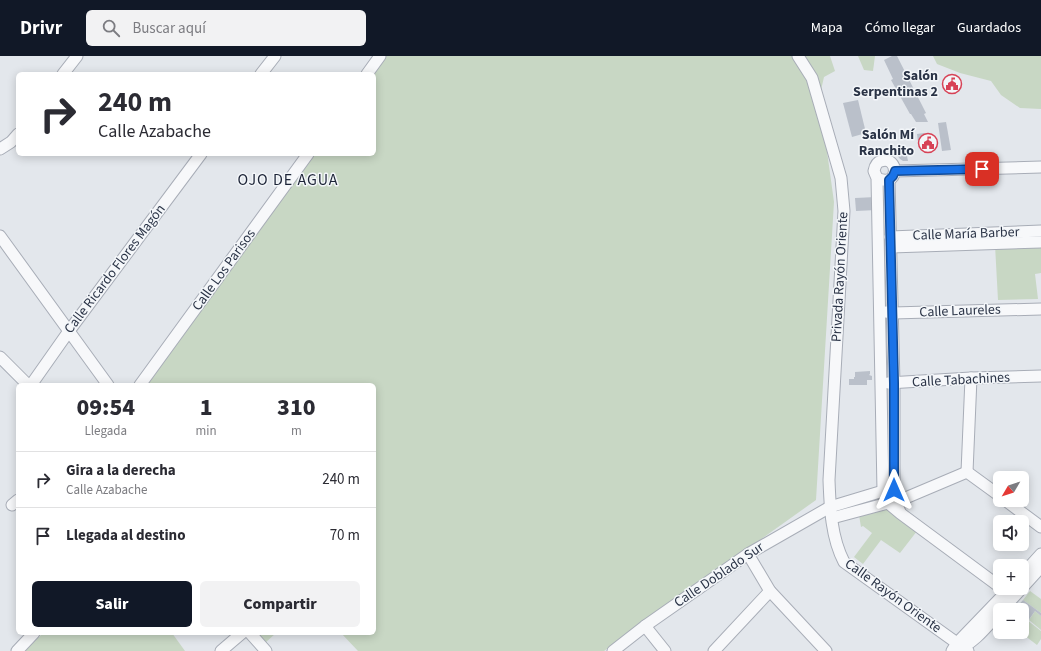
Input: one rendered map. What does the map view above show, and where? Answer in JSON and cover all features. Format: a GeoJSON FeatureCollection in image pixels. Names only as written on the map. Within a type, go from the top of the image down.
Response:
{"type":"FeatureCollection","features":[{"type":"Feature","properties":{"kind":"street"},"geometry":{"type":"LineString","coordinates":[[65,72],[77,56]]}},
{"type":"Feature","properties":{"kind":"street"},"geometry":{"type":"LineString","coordinates":[[263,72],[275,56]]}},
{"type":"Feature","properties":{"kind":"street"},"geometry":{"type":"LineString","coordinates":[[368,72],[380,56]]}},
{"type":"Feature","properties":{"kind":"street","name":"Privada Rayón Oriente"},"geometry":{"type":"LineString","coordinates":[[798,56],[812,78],[841,178],[844,211],[829,480],[830,507]]}},
{"type":"Feature","properties":{"kind":"street"},"geometry":{"type":"LineString","coordinates":[[0,149],[12,142],[16,137]]}},
{"type":"Feature","properties":{"kind":"street","name":"Calle Ricardo Flores Magón"},"geometry":{"type":"LineString","coordinates":[[30,383],[200,156]]}},
{"type":"Feature","properties":{"kind":"street","name":"Calle Los Parisos"},"geometry":{"type":"LineString","coordinates":[[141,383],[307,156]]}},
{"type":"Feature","properties":{"kind":"street"},"geometry":{"type":"LineString","coordinates":[[888,491],[894,383],[890,242],[892,163],[888,161],[880,161],[875,167],[875,175],[877,178],[882,383],[888,491],[892,502],[900,513],[993,581]]}},
{"type":"Feature","properties":{"kind":"street"},"geometry":{"type":"LineString","coordinates":[[877,178],[883,181],[892,176],[1041,167]]}},
{"type":"Feature","properties":{"kind":"street","name":"Calle María Barber"},"geometry":{"type":"LineString","coordinates":[[890,242],[1041,231]]}},
{"type":"Feature","properties":{"kind":"street"},"geometry":{"type":"LineString","coordinates":[[0,236],[107,383]]}},
{"type":"Feature","properties":{"kind":"street","name":"Calle María Barber"},"geometry":{"type":"LineString","coordinates":[[890,242],[1041,242]]}},
{"type":"Feature","properties":{"kind":"street","name":"Calle Laureles"},"geometry":{"type":"LineString","coordinates":[[880,311],[893,313],[1041,309]]}},
{"type":"Feature","properties":{"kind":"street"},"geometry":{"type":"LineString","coordinates":[[0,357],[27,383]]}},
{"type":"Feature","properties":{"kind":"street","name":"Calle Tabachines"},"geometry":{"type":"LineString","coordinates":[[882,383],[1041,376]]}},
{"type":"Feature","properties":{"kind":"street"},"geometry":{"type":"LineString","coordinates":[[967,472],[971,378]]}},
{"type":"Feature","properties":{"kind":"street"},"geometry":{"type":"LineString","coordinates":[[967,472],[993,491]]}},
{"type":"Feature","properties":{"kind":"street"},"geometry":{"type":"LineString","coordinates":[[832,518],[892,502],[967,472]]}},
{"type":"Feature","properties":{"kind":"street","name":"Calle Doblado Sur"},"geometry":{"type":"LineString","coordinates":[[613,651],[645,626],[748,554],[830,507],[888,491]]}},
{"type":"Feature","properties":{"kind":"street","name":"Calle Rayón Oriente"},"geometry":{"type":"LineString","coordinates":[[830,507],[837,549],[844,562],[959,648]]}},
{"type":"Feature","properties":{"kind":"street"},"geometry":{"type":"LineString","coordinates":[[1014,507],[1041,527]]}},
{"type":"Feature","properties":{"kind":"street"},"geometry":{"type":"LineString","coordinates":[[748,554],[770,591],[826,651]]}},
{"type":"Feature","properties":{"kind":"street"},"geometry":{"type":"LineString","coordinates":[[1029,567],[1041,554]]}},
{"type":"Feature","properties":{"kind":"street"},"geometry":{"type":"LineString","coordinates":[[1029,575],[1041,567]]}},
{"type":"Feature","properties":{"kind":"street"},"geometry":{"type":"LineString","coordinates":[[714,651],[770,591]]}},
{"type":"Feature","properties":{"kind":"street"},"geometry":{"type":"LineString","coordinates":[[959,648],[1003,595]]}},
{"type":"Feature","properties":{"kind":"street"},"geometry":{"type":"LineString","coordinates":[[959,648],[976,637],[993,619]]}},
{"type":"Feature","properties":{"kind":"street"},"geometry":{"type":"LineString","coordinates":[[645,626],[664,651]]}},
{"type":"Feature","properties":{"kind":"street"},"geometry":{"type":"LineString","coordinates":[[17,651],[32,635]]}},
{"type":"Feature","properties":{"kind":"street"},"geometry":{"type":"LineString","coordinates":[[221,651],[240,635]]}},
{"type":"Feature","properties":{"kind":"street"},"geometry":{"type":"LineString","coordinates":[[252,635],[266,651]]}},
{"type":"Feature","properties":{"kind":"green space"},"geometry":{"type":"Polygon","coordinates":[[[382,56],[830,56],[835,71],[824,77],[821,90],[825,137],[834,202],[816,500],[604,651],[358,651],[343,635],[376,635],[376,383],[143,383],[309,156],[376,156],[376,72],[370,72],[382,56]]]}},
{"type":"Feature","properties":{"kind":"green space"},"geometry":{"type":"Polygon","coordinates":[[[858,56],[875,56],[873,71],[864,70],[858,56]]]}},
{"type":"Feature","properties":{"kind":"green space"},"geometry":{"type":"Polygon","coordinates":[[[933,56],[1041,56],[1041,109],[1020,108],[1001,95],[991,81],[960,73],[937,64],[933,56]]]}},
{"type":"Feature","properties":{"kind":"green space"},"geometry":{"type":"Polygon","coordinates":[[[1041,244],[1041,273],[1035,274],[1038,299],[998,300],[995,245],[1041,244]]]}},
{"type":"Feature","properties":{"kind":"green space"},"geometry":{"type":"Polygon","coordinates":[[[887,507],[917,531],[900,553],[881,540],[863,564],[854,557],[872,533],[863,526],[861,527],[859,515],[887,507]]]}},
{"type":"Feature","properties":{"kind":"green space"},"geometry":{"type":"Polygon","coordinates":[[[1030,591],[1041,599],[1041,613],[1023,600],[1027,595],[1029,595],[1030,591]]]}},
{"type":"Feature","properties":{"kind":"green space"},"geometry":{"type":"Polygon","coordinates":[[[1035,611],[1041,616],[1041,630],[1029,620],[1035,611]]]}},
{"type":"Feature","properties":{"kind":"green space"},"geometry":{"type":"Polygon","coordinates":[[[1029,622],[1041,631],[1041,639],[1037,645],[1029,639],[1029,622]]]}},
{"type":"Feature","properties":{"kind":"green space"},"geometry":{"type":"Polygon","coordinates":[[[41,635],[173,635],[185,651],[25,651],[41,635]]]}},
{"type":"Feature","properties":{"kind":"green space"},"geometry":{"type":"Polygon","coordinates":[[[259,635],[274,635],[265,643],[259,635]]]}},
{"type":"Feature","properties":{"kind":"building"},"geometry":{"type":"Polygon","coordinates":[[[892,56],[897,56],[926,113],[924,114],[928,122],[916,122],[891,80],[893,79],[884,60],[892,56]]]}},
{"type":"Feature","properties":{"kind":"building"},"geometry":{"type":"Polygon","coordinates":[[[858,100],[866,133],[852,137],[843,103],[858,100]]]}},
{"type":"Feature","properties":{"kind":"building"},"geometry":{"type":"Polygon","coordinates":[[[946,122],[951,150],[942,151],[938,123],[946,122]]]}},
{"type":"Feature","properties":{"kind":"building"},"geometry":{"type":"Polygon","coordinates":[[[924,133],[925,141],[918,142],[917,134],[924,133]]]}},
{"type":"Feature","properties":{"kind":"building"},"geometry":{"type":"Polygon","coordinates":[[[898,148],[903,150],[903,155],[907,156],[908,161],[903,161],[900,159],[897,155],[898,148]]]}},
{"type":"Feature","properties":{"kind":"building"},"geometry":{"type":"Polygon","coordinates":[[[876,197],[877,210],[856,211],[855,198],[876,197]]]}},
{"type":"Feature","properties":{"kind":"building"},"geometry":{"type":"Polygon","coordinates":[[[870,371],[869,375],[872,376],[872,380],[867,380],[867,385],[849,385],[849,379],[854,379],[855,372],[870,371]]]}},
{"type":"Feature","properties":{"kind":"building"},"geometry":{"type":"Polygon","coordinates":[[[1023,600],[1027,603],[1020,603],[1023,600]]]}},
{"type":"Feature","properties":{"kind":"building"},"geometry":{"type":"Polygon","coordinates":[[[1029,604],[1041,613],[1041,616],[1035,611],[1029,620],[1029,604]]]}},
{"type":"Feature","properties":{"kind":"place","name":"Salón Serpentinas 2"},"geometry":{"type":"Point","coordinates":[952,84]}},
{"type":"Feature","properties":{"kind":"place","name":"Salón Mí Ranchito"},"geometry":{"type":"Point","coordinates":[928,143]}},
{"type":"Feature","properties":{"kind":"district","name":"OJO DE AGUA"},"geometry":{"type":"Point","coordinates":[288,180]}},
{"type":"Feature","properties":{"kind":"route"},"geometry":{"type":"LineString","coordinates":[[894,490],[893,313],[889,180],[895,171],[982,169]]}}]}
